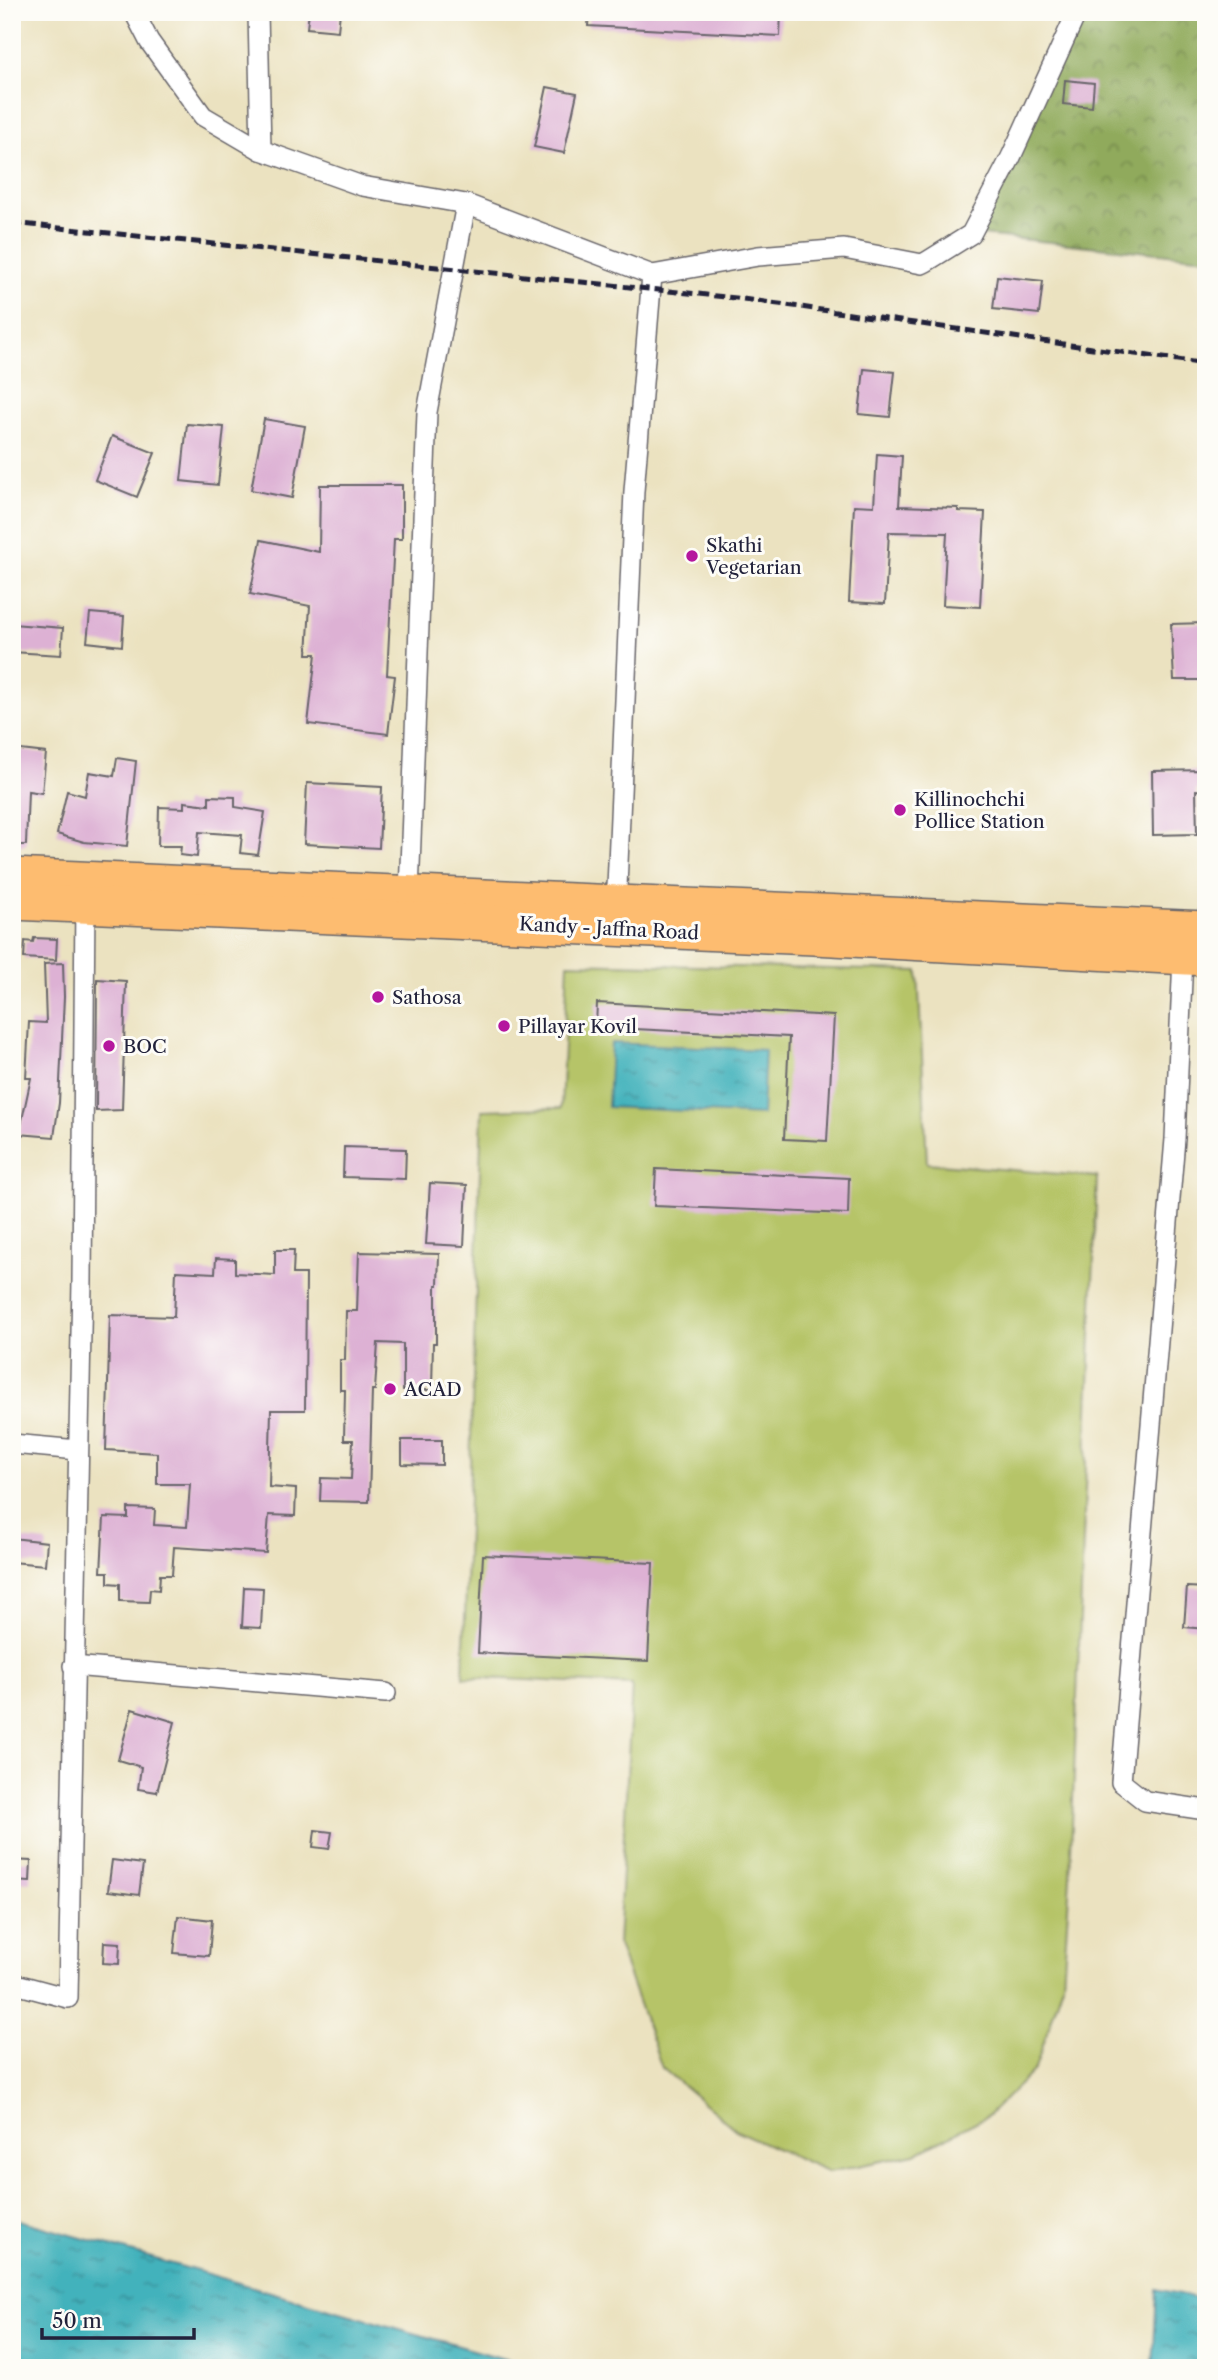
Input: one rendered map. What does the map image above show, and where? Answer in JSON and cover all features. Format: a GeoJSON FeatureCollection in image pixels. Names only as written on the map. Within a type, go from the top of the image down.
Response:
{"type":"FeatureCollection","features":[{"type":"Feature","properties":{"kind":"highway","name":"Kandy - Jaffna Road"},"geometry":{"type":"LineString","coordinates":[[12,876],[85,892],[616,915],[1206,929]]}},
{"type":"Feature","properties":{"kind":"highway","name":"Kandy - Jaffna Road"},"geometry":{"type":"LineString","coordinates":[[12,902],[85,892],[409,892],[616,915],[1194,958]]}},
{"type":"Feature","properties":{"kind":"street"},"geometry":{"type":"LineString","coordinates":[[134,12],[149,41],[203,117],[261,150],[362,186],[466,204],[652,275],[758,256],[844,249],[922,264],[926,262],[971,234],[1011,157],[1077,12]]}},
{"type":"Feature","properties":{"kind":"street"},"geometry":{"type":"LineString","coordinates":[[258,12],[261,150]]}},
{"type":"Feature","properties":{"kind":"street"},"geometry":{"type":"LineString","coordinates":[[409,892],[427,412],[466,204]]}},
{"type":"Feature","properties":{"kind":"street"},"geometry":{"type":"LineString","coordinates":[[616,915],[634,491],[652,275]]}},
{"type":"Feature","properties":{"kind":"street"},"geometry":{"type":"LineString","coordinates":[[12,1983],[68,1998],[82,1281],[85,892]]}},
{"type":"Feature","properties":{"kind":"street"},"geometry":{"type":"LineString","coordinates":[[1194,958],[1175,1139],[1121,1782],[1145,1801],[1206,1810]]}},
{"type":"Feature","properties":{"kind":"street"},"geometry":{"type":"LineString","coordinates":[[12,1444],[78,1450]]}},
{"type":"Feature","properties":{"kind":"street"},"geometry":{"type":"LineString","coordinates":[[73,1665],[386,1693]]}},
{"type":"Feature","properties":{"kind":"green space"},"geometry":{"type":"Polygon","coordinates":[[[1070,12],[1206,12],[1206,258],[971,234],[1070,12]]]}},
{"type":"Feature","properties":{"kind":"green space"},"geometry":{"type":"Polygon","coordinates":[[[568,963],[918,971],[927,1163],[1097,1177],[1070,1877],[1063,1984],[1035,2069],[989,2115],[915,2154],[829,2172],[737,2131],[662,2068],[618,1945],[632,1685],[463,1677],[482,1110],[561,1108],[568,963]]]}},
{"type":"Feature","properties":{"kind":"water"},"geometry":{"type":"Polygon","coordinates":[[[611,1043],[765,1050],[762,1115],[608,1107],[611,1043]]]}},
{"type":"Feature","properties":{"kind":"water"},"geometry":{"type":"Polygon","coordinates":[[[12,2218],[515,2362],[523,2368],[12,2368],[12,2218]]]}},
{"type":"Feature","properties":{"kind":"water"},"geometry":{"type":"Polygon","coordinates":[[[1157,2289],[1206,2300],[1206,2368],[1153,2368],[1157,2289]]]}},
{"type":"Feature","properties":{"kind":"building"},"geometry":{"type":"Polygon","coordinates":[[[309,12],[340,12],[338,31],[307,28],[309,12]]]}},
{"type":"Feature","properties":{"kind":"building"},"geometry":{"type":"Polygon","coordinates":[[[589,12],[781,12],[780,36],[588,26],[589,12]]]}},
{"type":"Feature","properties":{"kind":"building"},"geometry":{"type":"Polygon","coordinates":[[[1065,80],[1094,83],[1092,107],[1063,104],[1065,80]]]}},
{"type":"Feature","properties":{"kind":"building"},"geometry":{"type":"Polygon","coordinates":[[[547,87],[577,93],[564,153],[534,147],[547,87]]]}},
{"type":"Feature","properties":{"kind":"building"},"geometry":{"type":"Polygon","coordinates":[[[997,276],[1043,281],[1039,314],[993,309],[997,276]]]}},
{"type":"Feature","properties":{"kind":"building"},"geometry":{"type":"Polygon","coordinates":[[[864,369],[895,372],[890,417],[859,414],[864,369]]]}},
{"type":"Feature","properties":{"kind":"building"},"geometry":{"type":"Polygon","coordinates":[[[264,419],[305,426],[292,498],[251,490],[264,419]]]}},
{"type":"Feature","properties":{"kind":"building"},"geometry":{"type":"Polygon","coordinates":[[[187,424],[224,427],[218,485],[181,481],[187,424]]]}},
{"type":"Feature","properties":{"kind":"building"},"geometry":{"type":"Polygon","coordinates":[[[112,436],[155,453],[137,497],[95,480],[112,436]]]}},
{"type":"Feature","properties":{"kind":"building"},"geometry":{"type":"Polygon","coordinates":[[[877,454],[902,456],[899,506],[958,508],[958,511],[985,512],[980,607],[943,605],[947,533],[889,532],[885,604],[849,602],[854,505],[874,506],[877,454]]]}},
{"type":"Feature","properties":{"kind":"building"},"geometry":{"type":"Polygon","coordinates":[[[320,485],[402,485],[402,539],[394,539],[387,675],[395,676],[388,734],[308,724],[316,654],[307,654],[310,606],[250,594],[261,540],[319,552],[320,485]]]}},
{"type":"Feature","properties":{"kind":"building"},"geometry":{"type":"Polygon","coordinates":[[[90,613],[124,616],[122,646],[87,642],[90,613]]]}},
{"type":"Feature","properties":{"kind":"building"},"geometry":{"type":"Polygon","coordinates":[[[1206,623],[1206,680],[1174,680],[1171,624],[1206,623]]]}},
{"type":"Feature","properties":{"kind":"building"},"geometry":{"type":"Polygon","coordinates":[[[12,624],[63,628],[61,655],[12,652],[12,624]]]}},
{"type":"Feature","properties":{"kind":"building"},"geometry":{"type":"Polygon","coordinates":[[[12,749],[46,753],[42,793],[28,791],[26,845],[12,845],[12,749]]]}},
{"type":"Feature","properties":{"kind":"building"},"geometry":{"type":"Polygon","coordinates":[[[117,758],[136,761],[127,846],[84,842],[57,834],[67,791],[85,796],[89,772],[114,776],[117,758]]]}},
{"type":"Feature","properties":{"kind":"building"},"geometry":{"type":"Polygon","coordinates":[[[1206,770],[1206,791],[1196,790],[1197,834],[1153,835],[1152,771],[1206,770]]]}},
{"type":"Feature","properties":{"kind":"building"},"geometry":{"type":"Polygon","coordinates":[[[307,783],[382,787],[379,848],[304,844],[307,783]]]}},
{"type":"Feature","properties":{"kind":"building"},"geometry":{"type":"Polygon","coordinates":[[[209,796],[235,797],[235,807],[265,812],[258,855],[240,853],[242,835],[199,832],[197,857],[180,855],[181,846],[158,846],[159,807],[184,808],[184,802],[209,805],[209,796]]]}},
{"type":"Feature","properties":{"kind":"building"},"geometry":{"type":"Polygon","coordinates":[[[34,938],[57,939],[56,960],[24,958],[25,941],[33,942],[34,938]]]}},
{"type":"Feature","properties":{"kind":"building"},"geometry":{"type":"Polygon","coordinates":[[[63,963],[59,1103],[54,1137],[19,1134],[31,1078],[26,1078],[29,1022],[46,1023],[44,964],[63,963]]]}},
{"type":"Feature","properties":{"kind":"building","name":"BOC"},"geometry":{"type":"Polygon","coordinates":[[[97,979],[126,981],[122,1110],[96,1111],[97,979]]]}},
{"type":"Feature","properties":{"kind":"building"},"geometry":{"type":"Polygon","coordinates":[[[597,1003],[834,1016],[827,1141],[784,1139],[789,1037],[596,1027],[597,1003]]]}},
{"type":"Feature","properties":{"kind":"building"},"geometry":{"type":"Polygon","coordinates":[[[344,1147],[406,1149],[405,1179],[343,1177],[344,1147]]]}},
{"type":"Feature","properties":{"kind":"building"},"geometry":{"type":"Polygon","coordinates":[[[656,1169],[849,1178],[848,1214],[654,1206],[656,1169]]]}},
{"type":"Feature","properties":{"kind":"building"},"geometry":{"type":"Polygon","coordinates":[[[430,1183],[467,1185],[464,1246],[426,1244],[430,1183]]]}},
{"type":"Feature","properties":{"kind":"building"},"geometry":{"type":"Polygon","coordinates":[[[275,1250],[294,1250],[293,1274],[306,1274],[305,1410],[271,1410],[269,1487],[296,1489],[295,1516],[269,1515],[266,1553],[174,1547],[172,1575],[160,1575],[159,1590],[150,1589],[149,1602],[120,1601],[120,1584],[108,1583],[108,1572],[101,1572],[104,1517],[128,1518],[128,1508],[155,1509],[154,1525],[187,1527],[190,1484],[157,1484],[157,1453],[106,1450],[110,1315],[174,1317],[176,1271],[215,1273],[216,1258],[235,1259],[235,1273],[275,1275],[275,1250]]]}},
{"type":"Feature","properties":{"kind":"building"},"geometry":{"type":"Polygon","coordinates":[[[359,1252],[439,1254],[432,1390],[403,1390],[403,1344],[378,1343],[375,1390],[372,1390],[369,1502],[320,1501],[321,1478],[351,1479],[353,1440],[344,1440],[345,1390],[340,1390],[340,1360],[345,1360],[346,1311],[357,1311],[359,1252]]]}},
{"type":"Feature","properties":{"kind":"building"},"geometry":{"type":"Polygon","coordinates":[[[402,1440],[442,1440],[442,1465],[402,1464],[402,1440]]]}},
{"type":"Feature","properties":{"kind":"building"},"geometry":{"type":"Polygon","coordinates":[[[12,1538],[47,1542],[45,1565],[12,1562],[12,1538]]]}},
{"type":"Feature","properties":{"kind":"building"},"geometry":{"type":"Polygon","coordinates":[[[483,1555],[653,1563],[648,1661],[478,1653],[483,1555]]]}},
{"type":"Feature","properties":{"kind":"building"},"geometry":{"type":"Polygon","coordinates":[[[244,1587],[263,1588],[261,1628],[242,1627],[244,1587]]]}},
{"type":"Feature","properties":{"kind":"building"},"geometry":{"type":"Polygon","coordinates":[[[1187,1587],[1206,1588],[1206,1629],[1184,1627],[1187,1587]]]}},
{"type":"Feature","properties":{"kind":"building"},"geometry":{"type":"Polygon","coordinates":[[[132,1709],[175,1722],[157,1792],[138,1789],[141,1767],[118,1760],[132,1709]]]}},
{"type":"Feature","properties":{"kind":"building"},"geometry":{"type":"Polygon","coordinates":[[[315,1830],[332,1832],[329,1849],[313,1847],[315,1830]]]}},
{"type":"Feature","properties":{"kind":"building"},"geometry":{"type":"Polygon","coordinates":[[[12,1860],[31,1861],[30,1882],[12,1881],[12,1860]]]}},
{"type":"Feature","properties":{"kind":"building"},"geometry":{"type":"Polygon","coordinates":[[[112,1860],[143,1864],[139,1895],[108,1891],[112,1860]]]}},
{"type":"Feature","properties":{"kind":"building"},"geometry":{"type":"Polygon","coordinates":[[[178,1916],[212,1920],[209,1956],[174,1953],[178,1916]]]}},
{"type":"Feature","properties":{"kind":"building"},"geometry":{"type":"Polygon","coordinates":[[[104,1942],[120,1943],[119,1964],[103,1963],[104,1942]]]}},
{"type":"Feature","properties":{"kind":"railway"},"geometry":{"type":"LineString","coordinates":[[12,223],[736,298],[1206,364]]}},
{"type":"Feature","properties":{"kind":"place","name":"Skathi Vegetarian"},"geometry":{"type":"Point","coordinates":[692,556]}},
{"type":"Feature","properties":{"kind":"place","name":"Killinochchi Pollice Station"},"geometry":{"type":"Point","coordinates":[900,810]}},
{"type":"Feature","properties":{"kind":"place","name":"Sathosa"},"geometry":{"type":"Point","coordinates":[378,997]}},
{"type":"Feature","properties":{"kind":"place","name":"Pillayar Kovil"},"geometry":{"type":"Point","coordinates":[504,1026]}},
{"type":"Feature","properties":{"kind":"place","name":"BOC"},"geometry":{"type":"Point","coordinates":[109,1046]}},
{"type":"Feature","properties":{"kind":"place","name":"ACAD"},"geometry":{"type":"Point","coordinates":[390,1389]}}]}
